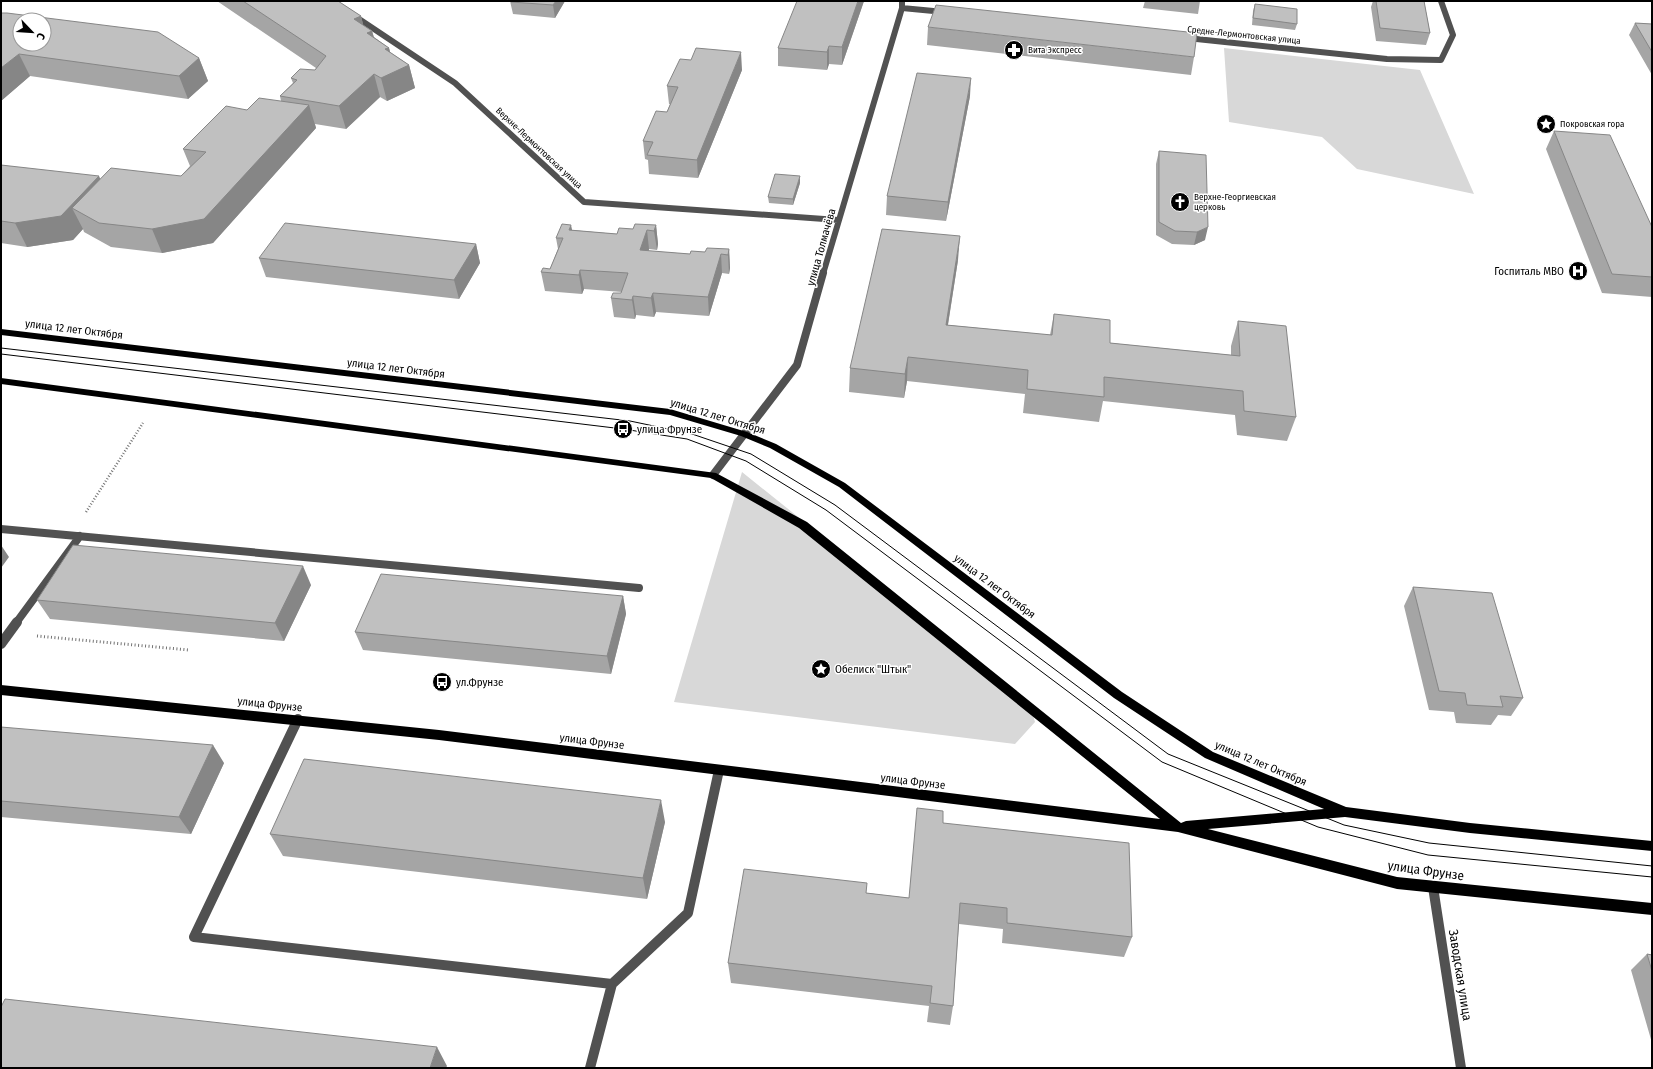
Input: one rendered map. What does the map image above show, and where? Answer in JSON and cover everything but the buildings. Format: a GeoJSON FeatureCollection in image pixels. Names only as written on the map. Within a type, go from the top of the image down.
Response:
{"type":"FeatureCollection","features":[{"type":"Feature","properties":{"kind":"main road","name":"улица 12 лет Октября"},"geometry":{"type":"LineString","coordinates":[[1,332],[670,412],[744,434],[773,446],[842,485],[1118,695],[1209,755],[1345,812]]}},
{"type":"Feature","properties":{"kind":"main road"},"geometry":{"type":"LineString","coordinates":[[1,381],[713,475],[803,525],[1178,827]]}},
{"type":"Feature","properties":{"kind":"main road","name":"улица Фрунзе"},"geometry":{"type":"LineString","coordinates":[[1,690],[298,719],[447,736],[1178,827],[1397,883],[1652,909]]}},
{"type":"Feature","properties":{"kind":"main road","name":"улица Фрунзе"},"geometry":{"type":"LineString","coordinates":[[1178,827],[1345,812],[1470,828],[1652,846]]}},
{"type":"Feature","properties":{"kind":"street","name":"Средне-Лермонтовская улица"},"geometry":{"type":"LineString","coordinates":[[1180,37],[1387,59],[1440,60],[1453,35],[1441,1]]}},
{"type":"Feature","properties":{"kind":"street"},"geometry":{"type":"LineString","coordinates":[[902,4],[950,13]]}},
{"type":"Feature","properties":{"kind":"street","name":"улица Толмачёва"},"geometry":{"type":"LineString","coordinates":[[713,475],[797,365],[902,4]]}},
{"type":"Feature","properties":{"kind":"street","name":"Верхне-Лермонтовская улица"},"geometry":{"type":"LineString","coordinates":[[346,10],[455,83],[584,202],[838,220]]}},
{"type":"Feature","properties":{"kind":"street"},"geometry":{"type":"LineString","coordinates":[[1,528],[639,588]]}},
{"type":"Feature","properties":{"kind":"street"},"geometry":{"type":"LineString","coordinates":[[1,644],[76,536]]}},
{"type":"Feature","properties":{"kind":"street"},"geometry":{"type":"LineString","coordinates":[[298,719],[194,937],[612,984]]}},
{"type":"Feature","properties":{"kind":"street"},"geometry":{"type":"LineString","coordinates":[[590,1068],[612,984],[688,913],[719,770]]}},
{"type":"Feature","properties":{"kind":"street","name":"Заводская улица"},"geometry":{"type":"LineString","coordinates":[[1433,887],[1460,1068]]}},
{"type":"Feature","properties":{"kind":"path"},"geometry":{"type":"LineString","coordinates":[[76,536],[143,423]]}},
{"type":"Feature","properties":{"kind":"path"},"geometry":{"type":"LineString","coordinates":[[8,634],[189,650]]}},
{"type":"Feature","properties":{"kind":"shaded area"},"geometry":{"type":"Polygon","coordinates":[[[1224,48],[1420,70],[1474,194],[1357,169],[1322,137],[1229,122],[1224,48]]]}},
{"type":"Feature","properties":{"kind":"shaded area"},"geometry":{"type":"Polygon","coordinates":[[[742,472],[1029,702],[1035,722],[1015,744],[674,702],[742,472]]]}},
{"type":"Feature","properties":{"kind":"tram line"},"geometry":{"type":"LineString","coordinates":[[1,348],[630,421],[692,434],[751,454],[835,505],[1168,754],[1344,825],[1429,843],[1652,866]]}},
{"type":"Feature","properties":{"kind":"tram line"},"geometry":{"type":"LineString","coordinates":[[1,354],[623,429],[687,439],[746,461],[826,510],[1162,762],[1318,827],[1428,855],[1652,877]]}},
{"type":"Feature","properties":{"kind":"place","name":"Вита Экспресс"},"geometry":{"type":"Point","coordinates":[1014,50]}},
{"type":"Feature","properties":{"kind":"place","name":"Покровская гора"},"geometry":{"type":"Point","coordinates":[1546,124]}},
{"type":"Feature","properties":{"kind":"place","name":"Верхне-Георгиевская церковь"},"geometry":{"type":"Point","coordinates":[1180,202]}},
{"type":"Feature","properties":{"kind":"place","name":"Госпиталь МВО"},"geometry":{"type":"Point","coordinates":[1578,271]}},
{"type":"Feature","properties":{"kind":"place","name":"улица Фрунзе"},"geometry":{"type":"Point","coordinates":[623,429]}},
{"type":"Feature","properties":{"kind":"place","name":"Обелиск \"Штык\""},"geometry":{"type":"Point","coordinates":[821,669]}},
{"type":"Feature","properties":{"kind":"place","name":"ул.Фрунзе"},"geometry":{"type":"Point","coordinates":[442,682]}}]}
